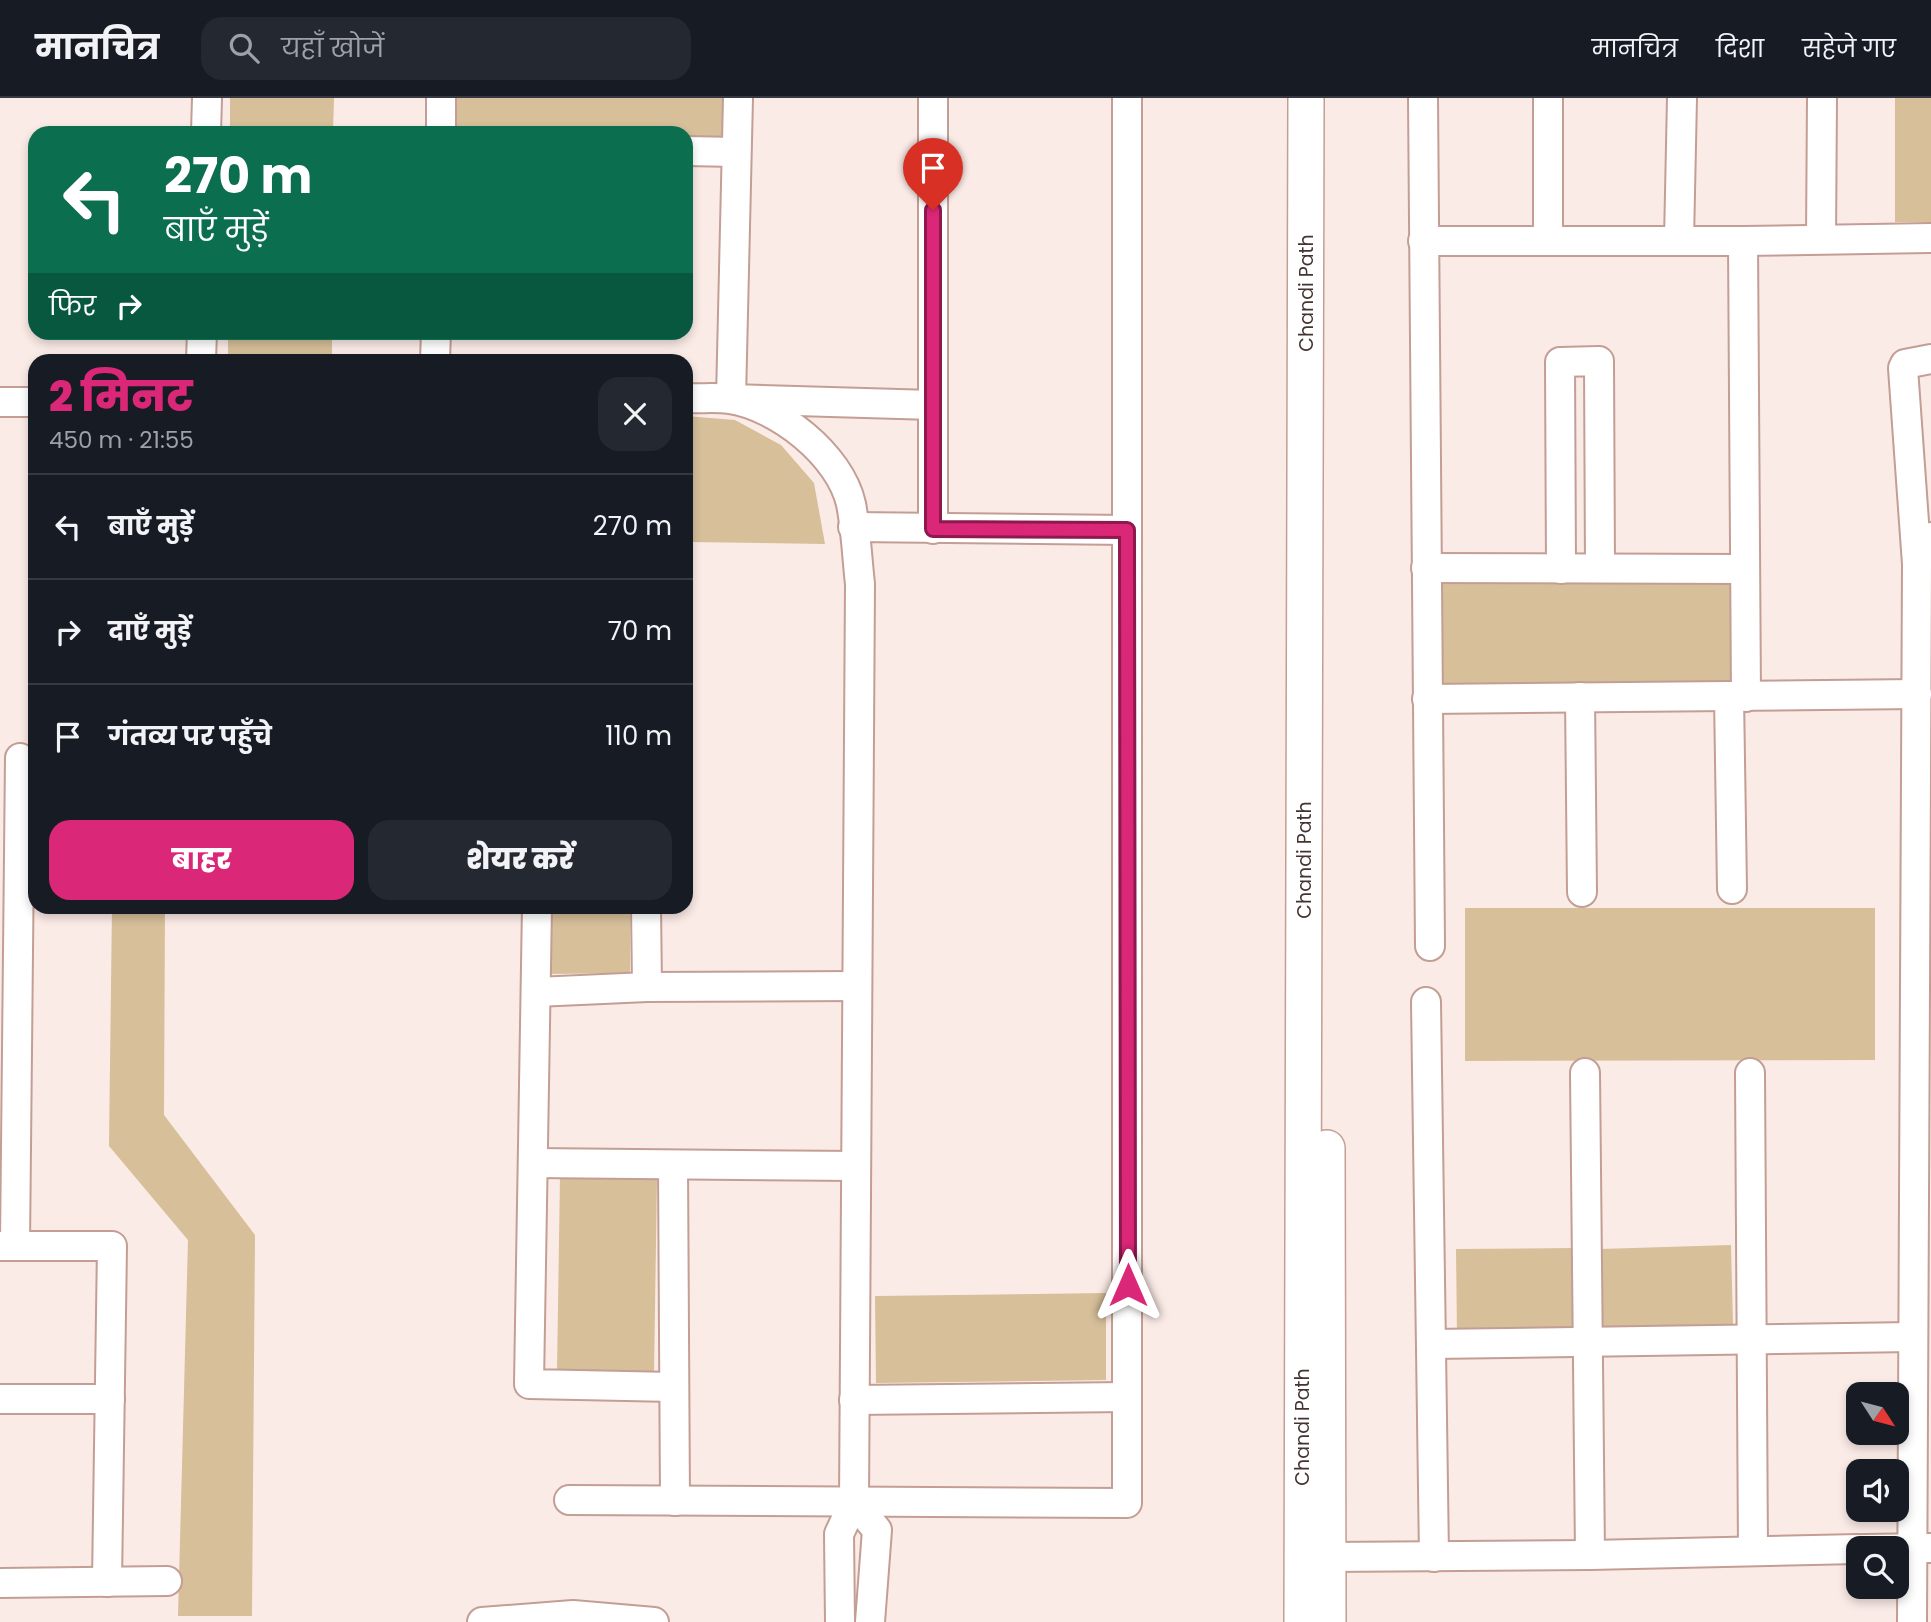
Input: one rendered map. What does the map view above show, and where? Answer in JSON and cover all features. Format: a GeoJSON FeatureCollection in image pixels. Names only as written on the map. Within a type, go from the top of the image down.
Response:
{"type":"FeatureCollection","features":[{"type":"Feature","properties":{"kind":"main road","name":"Chandi Path"},"geometry":{"type":"LineString","coordinates":[[1306,98],[1307,1620]]}},
{"type":"Feature","properties":{"kind":"main road","name":"Chandi Path"},"geometry":{"type":"LineString","coordinates":[[1307,1620],[1328,1557],[1327,98]]}},
{"type":"Feature","properties":{"kind":"street"},"geometry":{"type":"LineString","coordinates":[[206,126],[207,98]]}},
{"type":"Feature","properties":{"kind":"street"},"geometry":{"type":"LineString","coordinates":[[440,126],[441,98]]}},
{"type":"Feature","properties":{"kind":"street"},"geometry":{"type":"LineString","coordinates":[[731,399],[738,98]]}},
{"type":"Feature","properties":{"kind":"street"},"geometry":{"type":"LineString","coordinates":[[933,98],[933,529]]}},
{"type":"Feature","properties":{"kind":"street"},"geometry":{"type":"LineString","coordinates":[[569,1500],[1127,1503],[1127,98]]}},
{"type":"Feature","properties":{"kind":"street"},"geometry":{"type":"LineString","coordinates":[[1423,98],[1430,946]]}},
{"type":"Feature","properties":{"kind":"street"},"geometry":{"type":"LineString","coordinates":[[1548,98],[1548,241]]}},
{"type":"Feature","properties":{"kind":"street"},"geometry":{"type":"LineString","coordinates":[[1679,240],[1682,98]]}},
{"type":"Feature","properties":{"kind":"street"},"geometry":{"type":"LineString","coordinates":[[1821,239],[1822,98]]}},
{"type":"Feature","properties":{"kind":"street"},"geometry":{"type":"LineString","coordinates":[[693,151],[737,152]]}},
{"type":"Feature","properties":{"kind":"street"},"geometry":{"type":"LineString","coordinates":[[1423,241],[1931,238]]}},
{"type":"Feature","properties":{"kind":"street"},"geometry":{"type":"LineString","coordinates":[[1732,890],[1745,569],[1743,241]]}},
{"type":"Feature","properties":{"kind":"street"},"geometry":{"type":"LineString","coordinates":[[1912,1622],[1922,1548],[1913,1337],[1922,1250],[1917,564],[1903,368],[1905,364],[1931,359]]}},
{"type":"Feature","properties":{"kind":"street"},"geometry":{"type":"LineString","coordinates":[[1561,569],[1560,362],[1573,361],[1599,361],[1600,568]]}},
{"type":"Feature","properties":{"kind":"street"},"geometry":{"type":"LineString","coordinates":[[693,398],[933,405]]}},
{"type":"Feature","properties":{"kind":"street"},"geometry":{"type":"LineString","coordinates":[[731,399],[770,413],[803,433],[834,467],[850,502],[860,584],[854,1503],[839,1534],[840,1622]]}},
{"type":"Feature","properties":{"kind":"street"},"geometry":{"type":"LineString","coordinates":[[0,402],[28,402]]}},
{"type":"Feature","properties":{"kind":"street"},"geometry":{"type":"LineString","coordinates":[[853,527],[1127,530]]}},
{"type":"Feature","properties":{"kind":"street"},"geometry":{"type":"LineString","coordinates":[[1917,564],[1931,537]]}},
{"type":"Feature","properties":{"kind":"street"},"geometry":{"type":"LineString","coordinates":[[1426,568],[1745,569]]}},
{"type":"Feature","properties":{"kind":"street"},"geometry":{"type":"LineString","coordinates":[[1427,699],[1917,694]]}},
{"type":"Feature","properties":{"kind":"street"},"geometry":{"type":"LineString","coordinates":[[1580,697],[1582,892]]}},
{"type":"Feature","properties":{"kind":"street"},"geometry":{"type":"LineString","coordinates":[[20,758],[10,823],[8,1245],[112,1245],[107,1582]]}},
{"type":"Feature","properties":{"kind":"street"},"geometry":{"type":"LineString","coordinates":[[537,914],[529,1384],[674,1387]]}},
{"type":"Feature","properties":{"kind":"street"},"geometry":{"type":"LineString","coordinates":[[646,914],[647,987]]}},
{"type":"Feature","properties":{"kind":"street"},"geometry":{"type":"LineString","coordinates":[[536,992],[647,987],[858,986]]}},
{"type":"Feature","properties":{"kind":"street"},"geometry":{"type":"LineString","coordinates":[[1426,1002],[1434,1557]]}},
{"type":"Feature","properties":{"kind":"street"},"geometry":{"type":"LineString","coordinates":[[1586,1073],[1590,1555]]}},
{"type":"Feature","properties":{"kind":"street"},"geometry":{"type":"LineString","coordinates":[[1750,1073],[1753,1551]]}},
{"type":"Feature","properties":{"kind":"street"},"geometry":{"type":"LineString","coordinates":[[533,1163],[856,1166]]}},
{"type":"Feature","properties":{"kind":"street"},"geometry":{"type":"LineString","coordinates":[[673,1165],[675,1501]]}},
{"type":"Feature","properties":{"kind":"street"},"geometry":{"type":"LineString","coordinates":[[1432,1344],[1913,1337]]}},
{"type":"Feature","properties":{"kind":"street"},"geometry":{"type":"LineString","coordinates":[[854,1401],[1128,1397]]}},
{"type":"Feature","properties":{"kind":"street"},"geometry":{"type":"LineString","coordinates":[[0,1399],[110,1399]]}},
{"type":"Feature","properties":{"kind":"street"},"geometry":{"type":"LineString","coordinates":[[854,1503],[877,1530],[870,1622]]}},
{"type":"Feature","properties":{"kind":"street"},"geometry":{"type":"LineString","coordinates":[[1328,1557],[1846,1549]]}},
{"type":"Feature","properties":{"kind":"street"},"geometry":{"type":"LineString","coordinates":[[0,1583],[167,1581]]}},
{"type":"Feature","properties":{"kind":"street"},"geometry":{"type":"LineString","coordinates":[[482,1622],[573,1615],[654,1622]]}},
{"type":"Feature","properties":{"kind":"shaded area"},"geometry":{"type":"Polygon","coordinates":[[[230,98],[334,98],[333,126],[230,126],[230,98]]]}},
{"type":"Feature","properties":{"kind":"shaded area"},"geometry":{"type":"Polygon","coordinates":[[[453,98],[730,98],[729,140],[693,139],[693,126],[452,126],[453,98]]]}},
{"type":"Feature","properties":{"kind":"shaded area"},"geometry":{"type":"Polygon","coordinates":[[[1895,98],[1931,98],[1931,222],[1895,222],[1895,98]]]}},
{"type":"Feature","properties":{"kind":"shaded area"},"geometry":{"type":"Polygon","coordinates":[[[228,340],[332,340],[332,354],[228,354],[228,340]]]}},
{"type":"Feature","properties":{"kind":"shaded area"},"geometry":{"type":"Polygon","coordinates":[[[693,417],[735,420],[781,445],[814,483],[825,544],[693,542],[693,417]]]}},
{"type":"Feature","properties":{"kind":"shaded area"},"geometry":{"type":"Polygon","coordinates":[[[1731,576],[1732,684],[1440,686],[1439,579],[1731,576]]]}},
{"type":"Feature","properties":{"kind":"shaded area"},"geometry":{"type":"Polygon","coordinates":[[[1465,908],[1875,908],[1875,1060],[1465,1061],[1465,908]]]}},
{"type":"Feature","properties":{"kind":"shaded area"},"geometry":{"type":"Polygon","coordinates":[[[112,914],[165,914],[164,1115],[255,1235],[252,1616],[178,1616],[188,1240],[109,1146],[112,914]]]}},
{"type":"Feature","properties":{"kind":"shaded area"},"geometry":{"type":"Polygon","coordinates":[[[547,914],[630,914],[630,973],[547,974],[547,914]]]}},
{"type":"Feature","properties":{"kind":"shaded area"},"geometry":{"type":"Polygon","coordinates":[[[560,1177],[657,1178],[654,1374],[557,1372],[560,1177]]]}},
{"type":"Feature","properties":{"kind":"shaded area"},"geometry":{"type":"Polygon","coordinates":[[[1731,1245],[1733,1324],[1602,1328],[1600,1249],[1731,1245]]]}},
{"type":"Feature","properties":{"kind":"shaded area"},"geometry":{"type":"Polygon","coordinates":[[[1575,1248],[1576,1333],[1457,1335],[1456,1249],[1575,1248]]]}},
{"type":"Feature","properties":{"kind":"shaded area"},"geometry":{"type":"Polygon","coordinates":[[[1106,1293],[1106,1380],[876,1383],[875,1296],[1106,1293]]]}},
{"type":"Feature","properties":{"kind":"route"},"geometry":{"type":"LineString","coordinates":[[933,210],[933,529],[1127,530],[1128,1285]]}}]}
